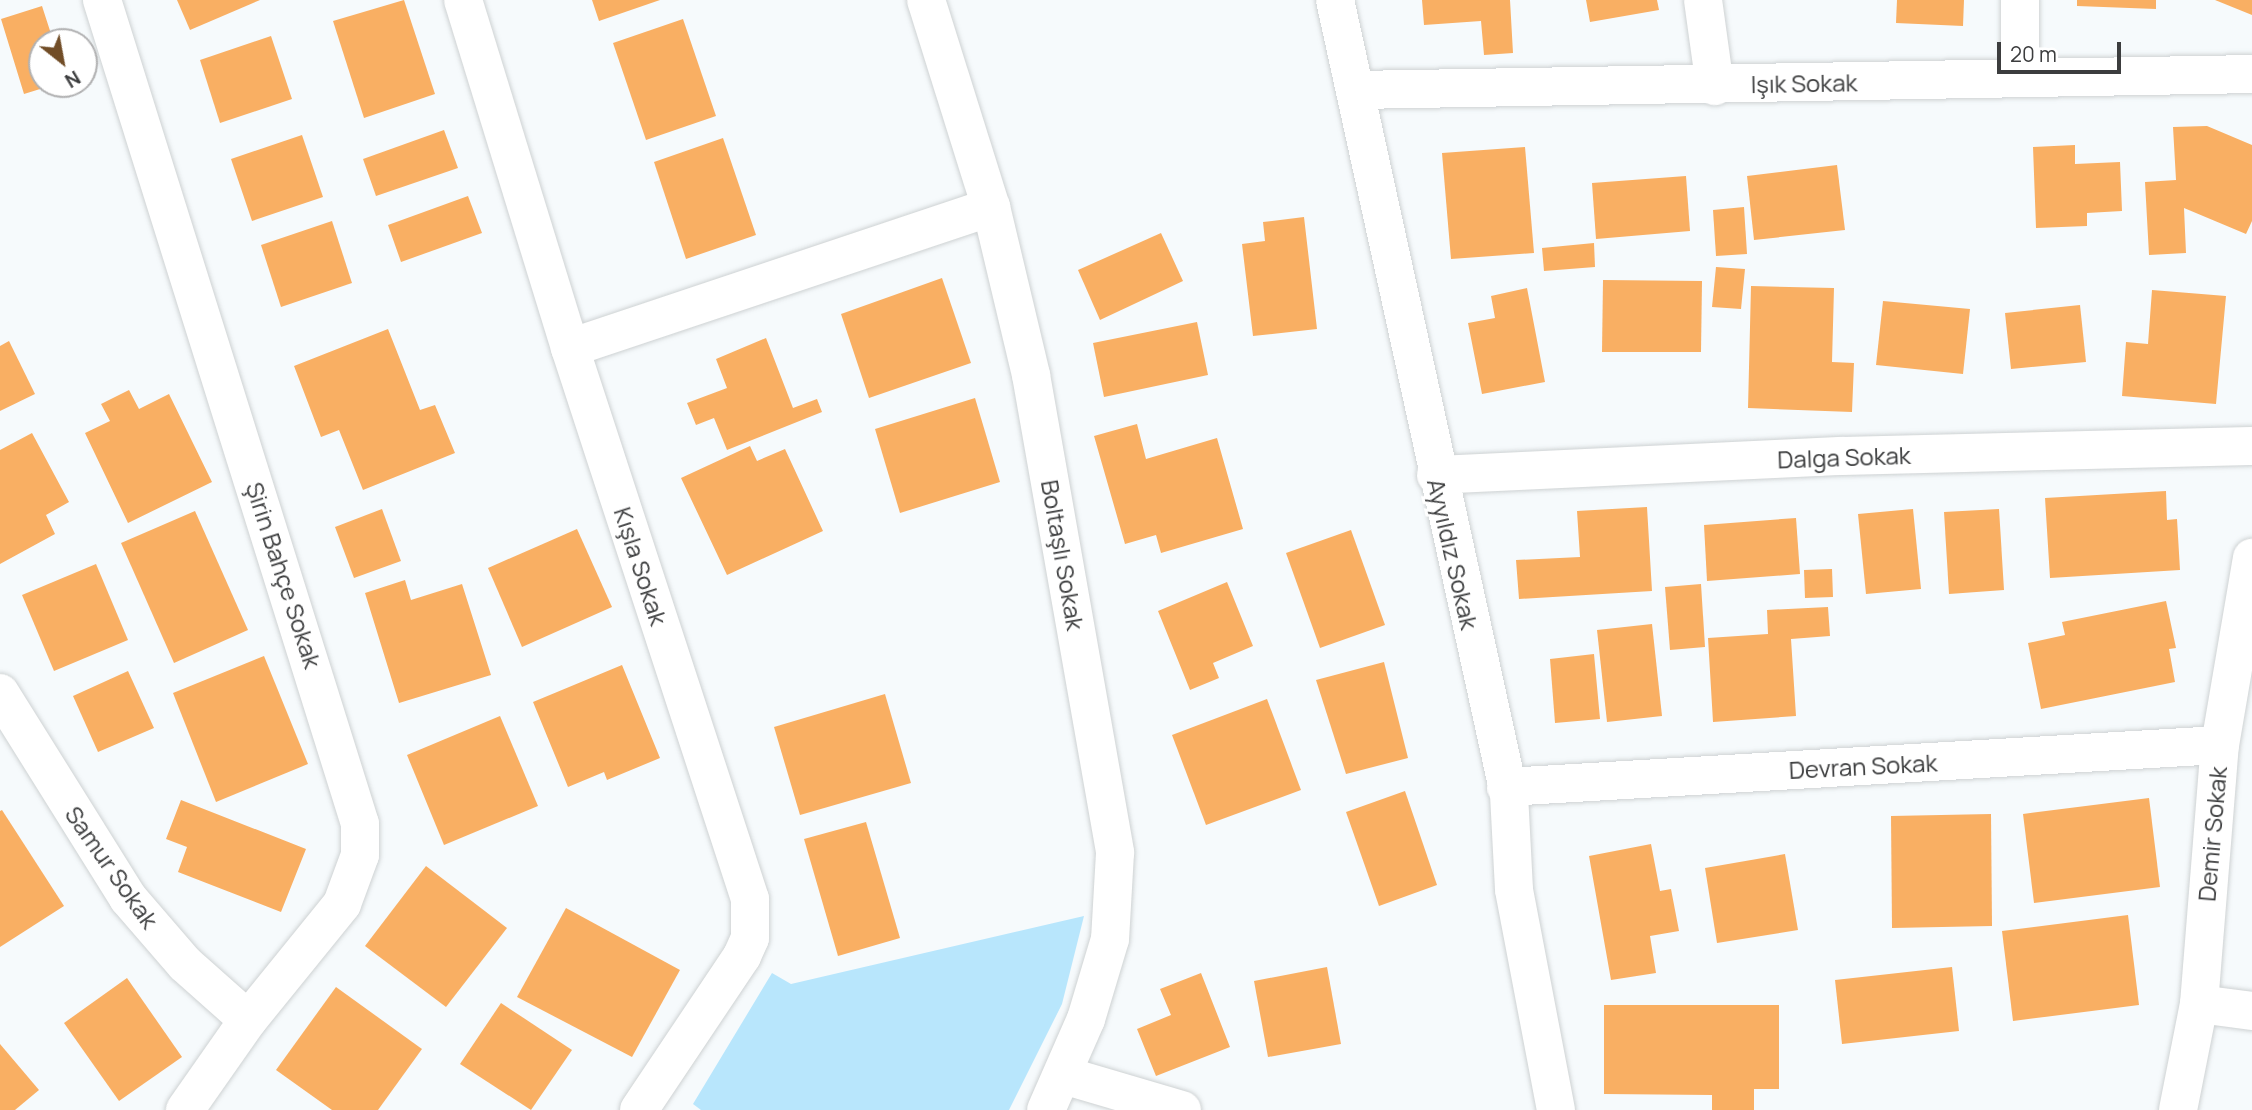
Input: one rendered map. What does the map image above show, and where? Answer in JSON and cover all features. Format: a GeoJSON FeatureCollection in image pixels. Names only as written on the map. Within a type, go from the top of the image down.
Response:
{"type":"FeatureCollection","features":[{"type":"Feature","properties":{"kind":"street","name":"Şirin Bahçe Sokak"},"geometry":{"type":"LineString","coordinates":[[102,0],[360,824],[360,855],[342,904],[248,1020],[185,1110]]}},
{"type":"Feature","properties":{"kind":"street","name":"Kışla Sokak"},"geometry":{"type":"LineString","coordinates":[[463,0],[570,348],[751,916],[741,956],[639,1110]]}},
{"type":"Feature","properties":{"kind":"street","name":"Boltaşlı Sokak"},"geometry":{"type":"LineString","coordinates":[[926,0],[991,207],[1031,375],[1115,853],[1110,939],[1063,1075],[1045,1110]]}},
{"type":"Feature","properties":{"kind":"street","name":"Ayyıldız Sokak"},"geometry":{"type":"LineString","coordinates":[[1335,0],[1436,475],[1506,787],[1514,890],[1556,1110]]}},
{"type":"Feature","properties":{"kind":"street"},"geometry":{"type":"LineString","coordinates":[[1703,0],[1715,86]]}},
{"type":"Feature","properties":{"kind":"street"},"geometry":{"type":"LineString","coordinates":[[2020,0],[2020,78]]}},
{"type":"Feature","properties":{"kind":"street","name":"Işık Sokak"},"geometry":{"type":"LineString","coordinates":[[1356,90],[1715,86],[2252,74]]}},
{"type":"Feature","properties":{"kind":"street"},"geometry":{"type":"LineString","coordinates":[[570,348],[991,207]]}},
{"type":"Feature","properties":{"kind":"street","name":"Dalga Sokak"},"geometry":{"type":"LineString","coordinates":[[1436,475],[1841,456],[2252,446]]}},
{"type":"Feature","properties":{"kind":"street","name":"Demir Sokak"},"geometry":{"type":"LineString","coordinates":[[2178,1110],[2199,1003],[2220,745],[2252,558]]}},
{"type":"Feature","properties":{"kind":"street","name":"Samur Sokak"},"geometry":{"type":"LineString","coordinates":[[0,693],[128,898],[185,964],[248,1020]]}},
{"type":"Feature","properties":{"kind":"street","name":"Devran Sokak"},"geometry":{"type":"LineString","coordinates":[[1506,787],[2220,745]]}},
{"type":"Feature","properties":{"kind":"street"},"geometry":{"type":"LineString","coordinates":[[2199,1003],[2252,1011]]}},
{"type":"Feature","properties":{"kind":"street"},"geometry":{"type":"LineString","coordinates":[[1063,1075],[1182,1110]]}},
{"type":"Feature","properties":{"kind":"shaded area"},"geometry":{"type":"Polygon","coordinates":[[[1084,916],[1062,1004],[1009,1110],[701,1110],[693,1104],[772,973],[791,984],[1084,916]]]}},
{"type":"Feature","properties":{"kind":"building"},"geometry":{"type":"Polygon","coordinates":[[[177,0],[260,0],[190,30],[177,0]]]}},
{"type":"Feature","properties":{"kind":"building"},"geometry":{"type":"Polygon","coordinates":[[[404,0],[435,94],[364,118],[333,21],[404,0]]]}},
{"type":"Feature","properties":{"kind":"building"},"geometry":{"type":"Polygon","coordinates":[[[592,0],[660,0],[599,21],[592,0]]]}},
{"type":"Feature","properties":{"kind":"building"},"geometry":{"type":"Polygon","coordinates":[[[1422,0],[1510,0],[1513,53],[1484,55],[1481,21],[1424,25],[1422,0]]]}},
{"type":"Feature","properties":{"kind":"building"},"geometry":{"type":"Polygon","coordinates":[[[1586,0],[1657,0],[1659,10],[1590,22],[1586,0]]]}},
{"type":"Feature","properties":{"kind":"building"},"geometry":{"type":"Polygon","coordinates":[[[1897,0],[1964,0],[1963,26],[1896,23],[1897,0]]]}},
{"type":"Feature","properties":{"kind":"building"},"geometry":{"type":"Polygon","coordinates":[[[2077,0],[2156,0],[2156,9],[2077,6],[2077,0]]]}},
{"type":"Feature","properties":{"kind":"building"},"geometry":{"type":"Polygon","coordinates":[[[2215,0],[2252,0],[2252,15],[2215,0]]]}},
{"type":"Feature","properties":{"kind":"building"},"geometry":{"type":"Polygon","coordinates":[[[42,6],[49,28],[28,28],[28,93],[24,94],[1,19],[42,6]]]}},
{"type":"Feature","properties":{"kind":"building"},"geometry":{"type":"Polygon","coordinates":[[[683,19],[716,116],[646,140],[613,43],[683,19]]]}},
{"type":"Feature","properties":{"kind":"building"},"geometry":{"type":"Polygon","coordinates":[[[271,36],[292,99],[220,123],[200,60],[271,36]]]}},
{"type":"Feature","properties":{"kind":"building"},"geometry":{"type":"Polygon","coordinates":[[[2207,126],[2252,145],[2252,221],[2246,234],[2184,208],[2186,253],[2149,255],[2145,182],[2176,180],[2173,127],[2207,126]]]}},
{"type":"Feature","properties":{"kind":"building"},"geometry":{"type":"Polygon","coordinates":[[[444,130],[458,168],[376,196],[363,159],[444,130]]]}},
{"type":"Feature","properties":{"kind":"building"},"geometry":{"type":"Polygon","coordinates":[[[302,135],[323,197],[252,221],[231,159],[302,135]]]}},
{"type":"Feature","properties":{"kind":"building"},"geometry":{"type":"Polygon","coordinates":[[[723,138],[756,235],[686,259],[654,162],[723,138]]]}},
{"type":"Feature","properties":{"kind":"building"},"geometry":{"type":"Polygon","coordinates":[[[2075,145],[2075,164],[2120,162],[2122,211],[2087,213],[2087,226],[2036,228],[2033,147],[2075,145]]]}},
{"type":"Feature","properties":{"kind":"building"},"geometry":{"type":"Polygon","coordinates":[[[1525,147],[1534,253],[1451,259],[1442,153],[1525,147]]]}},
{"type":"Feature","properties":{"kind":"building"},"geometry":{"type":"Polygon","coordinates":[[[1837,165],[1845,230],[1754,240],[1747,176],[1837,165]]]}},
{"type":"Feature","properties":{"kind":"building"},"geometry":{"type":"Polygon","coordinates":[[[1686,176],[1690,231],[1596,239],[1592,183],[1686,176]]]}},
{"type":"Feature","properties":{"kind":"building"},"geometry":{"type":"Polygon","coordinates":[[[468,196],[482,233],[401,262],[388,225],[468,196]]]}},
{"type":"Feature","properties":{"kind":"building"},"geometry":{"type":"Polygon","coordinates":[[[1744,207],[1747,254],[1716,256],[1713,210],[1744,207]]]}},
{"type":"Feature","properties":{"kind":"building"},"geometry":{"type":"Polygon","coordinates":[[[1304,217],[1317,329],[1253,336],[1242,244],[1265,241],[1263,222],[1304,217]]]}},
{"type":"Feature","properties":{"kind":"building"},"geometry":{"type":"Polygon","coordinates":[[[332,221],[352,283],[281,307],[261,245],[332,221]]]}},
{"type":"Feature","properties":{"kind":"building"},"geometry":{"type":"Polygon","coordinates":[[[1161,233],[1183,281],[1100,320],[1078,270],[1161,233]]]}},
{"type":"Feature","properties":{"kind":"building"},"geometry":{"type":"Polygon","coordinates":[[[1594,243],[1595,267],[1544,271],[1542,248],[1594,243]]]}},
{"type":"Feature","properties":{"kind":"building"},"geometry":{"type":"Polygon","coordinates":[[[1716,267],[1745,269],[1741,309],[1712,307],[1716,267]]]}},
{"type":"Feature","properties":{"kind":"building"},"geometry":{"type":"Polygon","coordinates":[[[942,278],[971,363],[869,398],[841,314],[942,278]]]}},
{"type":"Feature","properties":{"kind":"building"},"geometry":{"type":"Polygon","coordinates":[[[1603,280],[1702,281],[1701,352],[1602,352],[1603,280]]]}},
{"type":"Feature","properties":{"kind":"building"},"geometry":{"type":"Polygon","coordinates":[[[1751,286],[1834,288],[1832,362],[1854,363],[1852,412],[1748,408],[1751,286]]]}},
{"type":"Feature","properties":{"kind":"building"},"geometry":{"type":"Polygon","coordinates":[[[1527,288],[1545,382],[1482,394],[1468,323],[1495,318],[1491,296],[1527,288]]]}},
{"type":"Feature","properties":{"kind":"building"},"geometry":{"type":"Polygon","coordinates":[[[2152,290],[2226,296],[2216,404],[2122,396],[2126,342],[2148,344],[2152,290]]]}},
{"type":"Feature","properties":{"kind":"building"},"geometry":{"type":"Polygon","coordinates":[[[1883,301],[1970,309],[1963,374],[1876,365],[1883,301]]]}},
{"type":"Feature","properties":{"kind":"building"},"geometry":{"type":"Polygon","coordinates":[[[2080,305],[2086,362],[2011,369],[2005,313],[2080,305]]]}},
{"type":"Feature","properties":{"kind":"building"},"geometry":{"type":"Polygon","coordinates":[[[1197,322],[1208,375],[1104,397],[1093,343],[1197,322]]]}},
{"type":"Feature","properties":{"kind":"building"},"geometry":{"type":"Polygon","coordinates":[[[388,329],[420,410],[435,405],[455,453],[363,490],[339,430],[321,437],[294,366],[388,329]]]}},
{"type":"Feature","properties":{"kind":"building"},"geometry":{"type":"Polygon","coordinates":[[[766,338],[793,408],[817,399],[822,412],[727,450],[714,418],[696,425],[687,403],[727,388],[716,359],[766,338]]]}},
{"type":"Feature","properties":{"kind":"building"},"geometry":{"type":"Polygon","coordinates":[[[9,341],[35,394],[0,411],[0,346],[9,341]]]}},
{"type":"Feature","properties":{"kind":"building"},"geometry":{"type":"Polygon","coordinates":[[[129,390],[139,409],[169,394],[212,482],[128,523],[85,433],[110,421],[101,404],[129,390]]]}},
{"type":"Feature","properties":{"kind":"building"},"geometry":{"type":"Polygon","coordinates":[[[975,398],[1000,482],[900,513],[875,429],[975,398]]]}},
{"type":"Feature","properties":{"kind":"building"},"geometry":{"type":"Polygon","coordinates":[[[1137,424],[1146,459],[1217,438],[1243,529],[1161,553],[1156,535],[1125,544],[1094,436],[1137,424]]]}},
{"type":"Feature","properties":{"kind":"building"},"geometry":{"type":"Polygon","coordinates":[[[32,433],[69,502],[46,515],[55,534],[0,564],[0,450],[32,433]]]}},
{"type":"Feature","properties":{"kind":"building"},"geometry":{"type":"Polygon","coordinates":[[[750,446],[757,461],[785,449],[823,531],[727,575],[681,478],[750,446]]]}},
{"type":"Feature","properties":{"kind":"building"},"geometry":{"type":"Polygon","coordinates":[[[2166,491],[2167,520],[2177,519],[2180,570],[2050,578],[2045,498],[2166,491]]]}},
{"type":"Feature","properties":{"kind":"building"},"geometry":{"type":"Polygon","coordinates":[[[1647,507],[1652,591],[1519,599],[1516,560],[1580,557],[1577,511],[1647,507]]]}},
{"type":"Feature","properties":{"kind":"building"},"geometry":{"type":"Polygon","coordinates":[[[382,509],[401,561],[354,578],[335,527],[382,509]]]}},
{"type":"Feature","properties":{"kind":"building"},"geometry":{"type":"Polygon","coordinates":[[[1913,509],[1921,589],[1866,594],[1858,514],[1913,509]]]}},
{"type":"Feature","properties":{"kind":"building"},"geometry":{"type":"Polygon","coordinates":[[[1999,509],[2004,590],[1949,594],[1944,512],[1999,509]]]}},
{"type":"Feature","properties":{"kind":"building"},"geometry":{"type":"Polygon","coordinates":[[[195,511],[248,630],[174,663],[121,543],[195,511]]]}},
{"type":"Feature","properties":{"kind":"building"},"geometry":{"type":"Polygon","coordinates":[[[1796,518],[1800,574],[1707,581],[1704,525],[1796,518]]]}},
{"type":"Feature","properties":{"kind":"building"},"geometry":{"type":"Polygon","coordinates":[[[577,529],[612,607],[522,647],[488,568],[577,529]]]}},
{"type":"Feature","properties":{"kind":"building"},"geometry":{"type":"Polygon","coordinates":[[[1351,530],[1385,625],[1320,648],[1286,553],[1351,530]]]}},
{"type":"Feature","properties":{"kind":"building"},"geometry":{"type":"Polygon","coordinates":[[[96,564],[128,640],[54,671],[22,595],[96,564]]]}},
{"type":"Feature","properties":{"kind":"building"},"geometry":{"type":"Polygon","coordinates":[[[1832,569],[1833,597],[1805,598],[1804,570],[1832,569]]]}},
{"type":"Feature","properties":{"kind":"building"},"geometry":{"type":"Polygon","coordinates":[[[405,580],[411,600],[462,584],[491,675],[399,703],[365,593],[405,580]]]}},
{"type":"Feature","properties":{"kind":"building"},"geometry":{"type":"Polygon","coordinates":[[[1227,582],[1253,646],[1213,663],[1219,678],[1190,690],[1158,611],[1227,582]]]}},
{"type":"Feature","properties":{"kind":"building"},"geometry":{"type":"Polygon","coordinates":[[[1701,584],[1705,647],[1670,650],[1665,587],[1701,584]]]}},
{"type":"Feature","properties":{"kind":"building"},"geometry":{"type":"Polygon","coordinates":[[[2166,601],[2176,648],[2169,649],[2175,682],[2041,709],[2028,643],[2065,635],[2062,622],[2166,601]]]}},
{"type":"Feature","properties":{"kind":"building"},"geometry":{"type":"Polygon","coordinates":[[[1828,607],[1830,636],[1791,639],[1796,716],[1713,722],[1708,638],[1768,634],[1767,610],[1828,607]]]}},
{"type":"Feature","properties":{"kind":"building"},"geometry":{"type":"Polygon","coordinates":[[[1652,624],[1662,716],[1607,722],[1597,630],[1652,624]]]}},
{"type":"Feature","properties":{"kind":"building"},"geometry":{"type":"Polygon","coordinates":[[[1594,654],[1600,719],[1555,723],[1550,659],[1594,654]]]}},
{"type":"Feature","properties":{"kind":"building"},"geometry":{"type":"Polygon","coordinates":[[[264,656],[308,764],[216,802],[173,693],[264,656]]]}},
{"type":"Feature","properties":{"kind":"building"},"geometry":{"type":"Polygon","coordinates":[[[1384,662],[1408,758],[1346,774],[1316,680],[1384,662]]]}},
{"type":"Feature","properties":{"kind":"building"},"geometry":{"type":"Polygon","coordinates":[[[622,665],[660,758],[607,780],[604,772],[568,787],[533,702],[622,665]]]}},
{"type":"Feature","properties":{"kind":"building"},"geometry":{"type":"Polygon","coordinates":[[[128,671],[154,728],[98,752],[73,696],[128,671]]]}},
{"type":"Feature","properties":{"kind":"building"},"geometry":{"type":"Polygon","coordinates":[[[885,694],[911,783],[800,815],[774,727],[885,694]]]}},
{"type":"Feature","properties":{"kind":"building"},"geometry":{"type":"Polygon","coordinates":[[[1267,699],[1301,790],[1206,825],[1172,735],[1267,699]]]}},
{"type":"Feature","properties":{"kind":"building"},"geometry":{"type":"Polygon","coordinates":[[[500,716],[538,806],[444,845],[407,755],[500,716]]]}},
{"type":"Feature","properties":{"kind":"building"},"geometry":{"type":"Polygon","coordinates":[[[1405,791],[1437,885],[1379,906],[1346,812],[1405,791]]]}},
{"type":"Feature","properties":{"kind":"building"},"geometry":{"type":"Polygon","coordinates":[[[2149,798],[2160,887],[2034,903],[2023,814],[2149,798]]]}},
{"type":"Feature","properties":{"kind":"building"},"geometry":{"type":"Polygon","coordinates":[[[181,800],[306,849],[281,912],[178,872],[187,847],[166,839],[181,800]]]}},
{"type":"Feature","properties":{"kind":"building"},"geometry":{"type":"Polygon","coordinates":[[[2,810],[64,906],[0,947],[0,811],[2,810]]]}},
{"type":"Feature","properties":{"kind":"building"},"geometry":{"type":"Polygon","coordinates":[[[1991,814],[1992,926],[1892,928],[1891,816],[1991,814]]]}},
{"type":"Feature","properties":{"kind":"building"},"geometry":{"type":"Polygon","coordinates":[[[866,822],[900,938],[838,956],[804,839],[866,822]]]}},
{"type":"Feature","properties":{"kind":"building"},"geometry":{"type":"Polygon","coordinates":[[[1651,844],[1660,891],[1671,889],[1679,931],[1650,936],[1656,973],[1611,980],[1589,856],[1651,844]]]}},
{"type":"Feature","properties":{"kind":"building"},"geometry":{"type":"Polygon","coordinates":[[[1785,854],[1798,930],[1717,943],[1705,868],[1785,854]]]}},
{"type":"Feature","properties":{"kind":"building"},"geometry":{"type":"Polygon","coordinates":[[[426,866],[507,928],[446,1007],[365,946],[426,866]]]}},
{"type":"Feature","properties":{"kind":"building"},"geometry":{"type":"Polygon","coordinates":[[[566,908],[680,970],[632,1057],[517,997],[566,908]]]}},
{"type":"Feature","properties":{"kind":"building"},"geometry":{"type":"Polygon","coordinates":[[[2128,915],[2139,1005],[2013,1021],[2002,931],[2128,915]]]}},
{"type":"Feature","properties":{"kind":"building"},"geometry":{"type":"Polygon","coordinates":[[[1327,967],[1341,1044],[1268,1057],[1254,981],[1327,967]]]}},
{"type":"Feature","properties":{"kind":"building"},"geometry":{"type":"Polygon","coordinates":[[[1952,967],[1959,1031],[1842,1044],[1835,980],[1952,967]]]}},
{"type":"Feature","properties":{"kind":"building"},"geometry":{"type":"Polygon","coordinates":[[[1201,973],[1230,1047],[1156,1076],[1137,1029],[1171,1015],[1160,989],[1201,973]]]}},
{"type":"Feature","properties":{"kind":"building"},"geometry":{"type":"Polygon","coordinates":[[[127,978],[182,1057],[119,1101],[64,1023],[127,978]]]}},
{"type":"Feature","properties":{"kind":"building"},"geometry":{"type":"Polygon","coordinates":[[[336,987],[422,1049],[378,1110],[332,1110],[276,1070],[336,987]]]}},
{"type":"Feature","properties":{"kind":"building"},"geometry":{"type":"Polygon","coordinates":[[[501,1003],[572,1050],[531,1110],[460,1064],[501,1003]]]}},
{"type":"Feature","properties":{"kind":"building"},"geometry":{"type":"Polygon","coordinates":[[[1604,1005],[1779,1005],[1779,1089],[1754,1089],[1754,1110],[1712,1110],[1712,1095],[1604,1094],[1604,1005]]]}},
{"type":"Feature","properties":{"kind":"building"},"geometry":{"type":"Polygon","coordinates":[[[0,1044],[39,1090],[15,1110],[0,1110],[0,1044]]]}}]}
